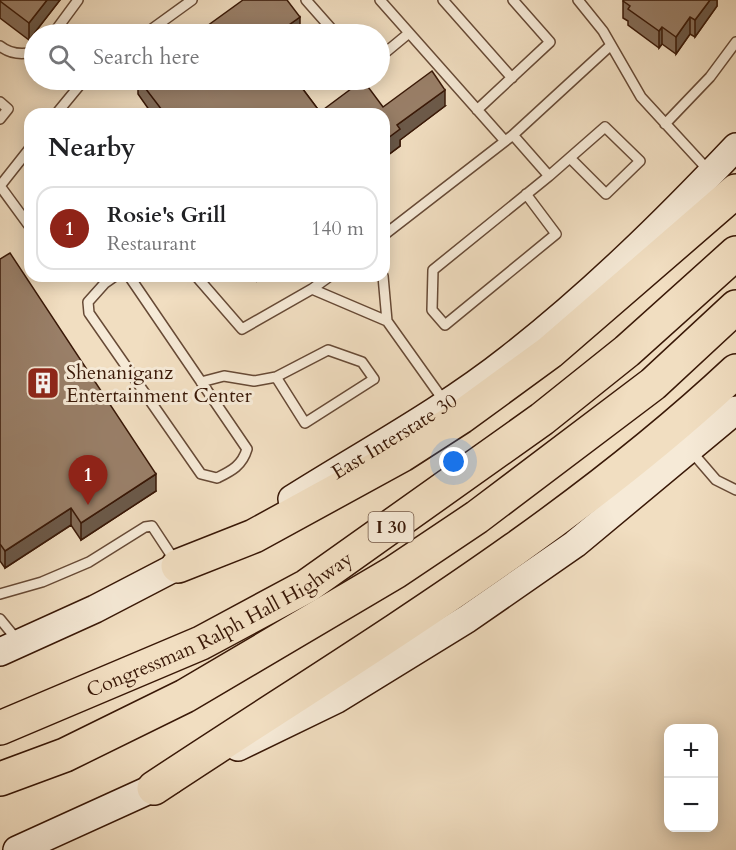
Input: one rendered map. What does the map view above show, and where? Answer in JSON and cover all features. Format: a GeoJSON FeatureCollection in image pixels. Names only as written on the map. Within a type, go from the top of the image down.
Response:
{"type":"FeatureCollection","features":[{"type":"Feature","properties":{"kind":"highway"},"geometry":{"type":"LineString","coordinates":[[178,566],[254,536],[402,455],[461,417],[550,352],[723,182]]}},
{"type":"Feature","properties":{"kind":"highway","name":"Congressman Ralph Hall Highway"},"geometry":{"type":"LineString","coordinates":[[0,728],[201,643],[307,586],[542,419],[627,351],[736,253]]}},
{"type":"Feature","properties":{"kind":"highway","name":"Congressman Ralph Hall Highway"},"geometry":{"type":"LineString","coordinates":[[0,779],[65,754],[185,696],[395,572],[477,517],[653,384],[736,307]]}},
{"type":"Feature","properties":{"kind":"highway"},"geometry":{"type":"LineString","coordinates":[[154,788],[457,589],[576,505],[612,479],[736,371]]}},
{"type":"Feature","properties":{"kind":"main road","name":"East Interstate 30"},"geometry":{"type":"LineString","coordinates":[[10,648],[95,609],[220,544],[445,403],[510,359],[619,266],[723,182],[736,147]]}},
{"type":"Feature","properties":{"kind":"main road"},"geometry":{"type":"LineString","coordinates":[[17,850],[154,788],[337,699],[466,620],[575,544],[736,410]]}},
{"type":"Feature","properties":{"kind":"lane"},"geometry":{"type":"LineString","coordinates":[[60,24],[78,0]]}},
{"type":"Feature","properties":{"kind":"lane"},"geometry":{"type":"LineString","coordinates":[[159,24],[192,0]]}},
{"type":"Feature","properties":{"kind":"lane"},"geometry":{"type":"LineString","coordinates":[[306,0],[327,24]]}},
{"type":"Feature","properties":{"kind":"lane"},"geometry":{"type":"LineString","coordinates":[[380,0],[477,110],[549,176]]}},
{"type":"Feature","properties":{"kind":"lane"},"geometry":{"type":"LineString","coordinates":[[443,0],[512,78]]}},
{"type":"Feature","properties":{"kind":"lane"},"geometry":{"type":"LineString","coordinates":[[477,110],[550,42],[513,0]]}},
{"type":"Feature","properties":{"kind":"lane"},"geometry":{"type":"LineString","coordinates":[[578,0],[593,15],[640,97],[723,182]]}},
{"type":"Feature","properties":{"kind":"lane"},"geometry":{"type":"LineString","coordinates":[[390,49],[409,33]]}},
{"type":"Feature","properties":{"kind":"lane"},"geometry":{"type":"LineString","coordinates":[[665,124],[710,77],[736,42]]}},
{"type":"Feature","properties":{"kind":"lane"},"geometry":{"type":"LineString","coordinates":[[390,230],[509,138],[611,45]]}},
{"type":"Feature","properties":{"kind":"lane"},"geometry":{"type":"LineString","coordinates":[[0,46],[7,51],[24,54]]}},
{"type":"Feature","properties":{"kind":"lane"},"geometry":{"type":"LineString","coordinates":[[61,108],[76,90]]}},
{"type":"Feature","properties":{"kind":"lane"},"geometry":{"type":"LineString","coordinates":[[0,102],[8,109],[0,119]]}},
{"type":"Feature","properties":{"kind":"lane"},"geometry":{"type":"LineString","coordinates":[[526,195],[556,234],[444,325],[432,310],[433,270],[549,176],[605,127],[640,161],[606,194],[570,158]]}},
{"type":"Feature","properties":{"kind":"lane"},"geometry":{"type":"LineString","coordinates":[[24,156],[0,186],[24,219]]}},
{"type":"Feature","properties":{"kind":"lane"},"geometry":{"type":"LineString","coordinates":[[106,282],[88,302],[89,313],[201,474],[217,478],[239,465],[244,460],[247,449],[133,282]]}},
{"type":"Feature","properties":{"kind":"lane"},"geometry":{"type":"LineString","coordinates":[[201,282],[242,329],[322,282]]}},
{"type":"Feature","properties":{"kind":"lane"},"geometry":{"type":"LineString","coordinates":[[384,282],[387,321],[445,403]]}},
{"type":"Feature","properties":{"kind":"lane"},"geometry":{"type":"LineString","coordinates":[[312,289],[387,321]]}},
{"type":"Feature","properties":{"kind":"lane"},"geometry":{"type":"LineString","coordinates":[[201,382],[224,376],[254,381],[276,377],[328,350],[362,362],[374,379],[305,423],[276,377]]}},
{"type":"Feature","properties":{"kind":"lane"},"geometry":{"type":"LineString","coordinates":[[690,450],[716,480],[736,490]]}},
{"type":"Feature","properties":{"kind":"lane"},"geometry":{"type":"LineString","coordinates":[[0,594],[42,582],[89,562],[145,527],[152,526],[178,566]]}},
{"type":"Feature","properties":{"kind":"lane"},"geometry":{"type":"LineString","coordinates":[[0,619],[10,648]]}},
{"type":"Feature","properties":{"kind":"building"},"geometry":{"type":"Polygon","coordinates":[[[0,0],[47,0],[29,23],[0,0]]]}},
{"type":"Feature","properties":{"kind":"building"},"geometry":{"type":"Polygon","coordinates":[[[243,0],[287,0],[300,17],[290,24],[210,24],[243,0]]]}},
{"type":"Feature","properties":{"kind":"building"},"geometry":{"type":"Polygon","coordinates":[[[624,0],[710,0],[695,20],[690,17],[676,37],[662,27],[659,31],[628,9],[630,6],[624,0]]]}},
{"type":"Feature","properties":{"kind":"building"},"geometry":{"type":"Polygon","coordinates":[[[432,71],[445,90],[397,125],[400,129],[390,136],[390,108],[325,108],[350,90],[370,90],[383,107],[432,71]]]}},
{"type":"Feature","properties":{"kind":"building"},"geometry":{"type":"Polygon","coordinates":[[[147,90],[304,90],[317,108],[160,108],[147,90]]]}},
{"type":"Feature","properties":{"kind":"building","name":"Shenaniganz Entertainment Center"},"geometry":{"type":"Polygon","coordinates":[[[10,253],[24,274],[24,282],[29,282],[156,474],[81,523],[71,508],[5,551],[0,544],[0,259],[10,253]]]}},
{"type":"Feature","properties":{"kind":"place","name":"Shenaniganz Entertainment Center"},"geometry":{"type":"Point","coordinates":[43,383]}},
{"type":"Feature","properties":{"kind":"place","name":"Rosie's Grill"},"geometry":{"type":"Point","coordinates":[88,505]}}]}
